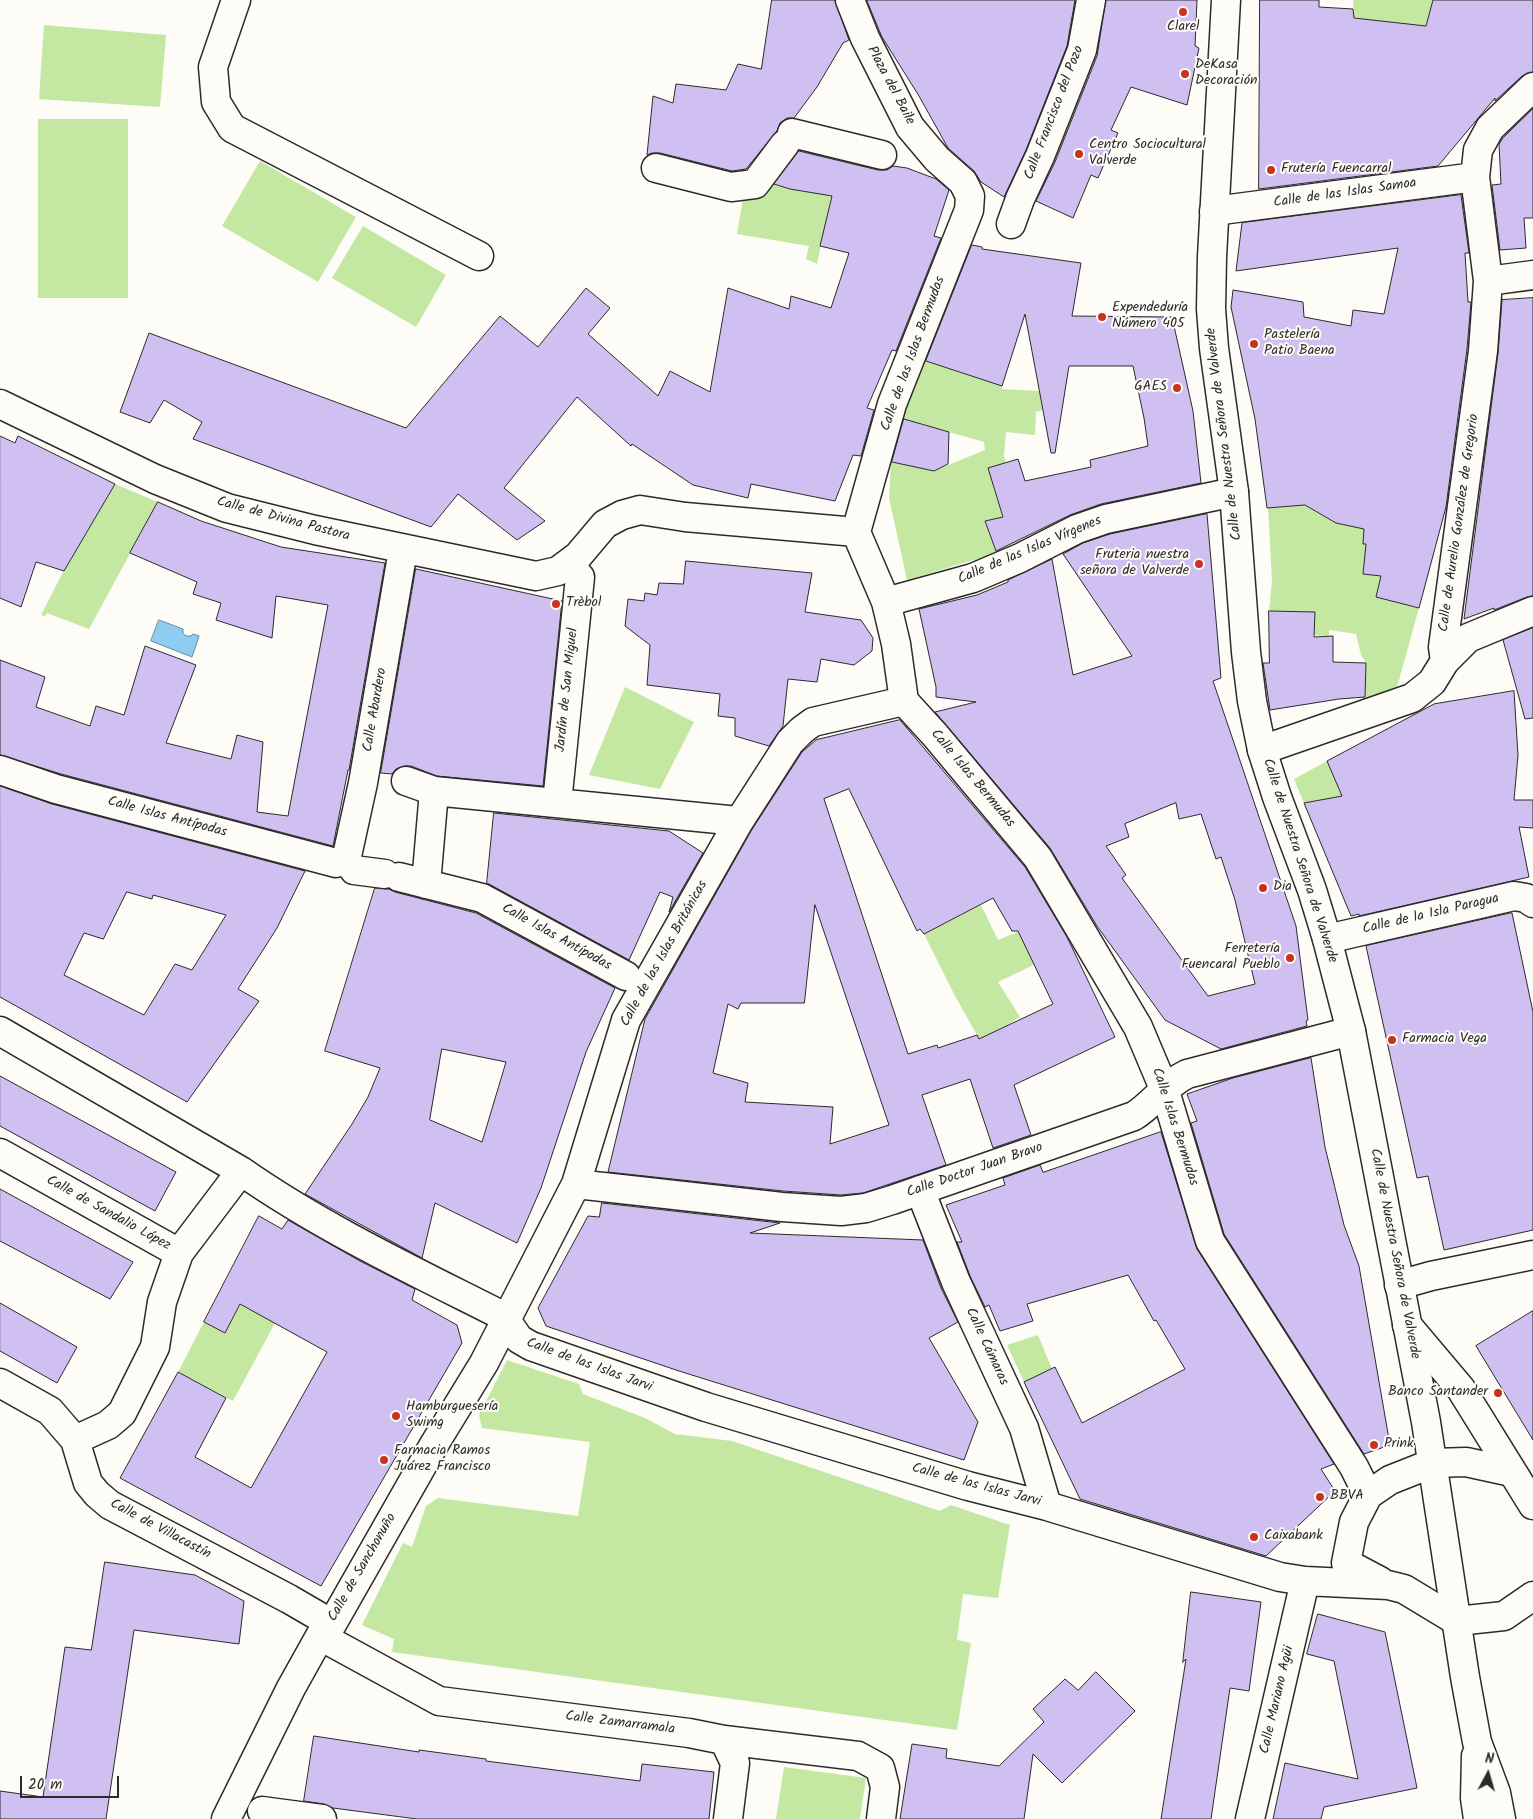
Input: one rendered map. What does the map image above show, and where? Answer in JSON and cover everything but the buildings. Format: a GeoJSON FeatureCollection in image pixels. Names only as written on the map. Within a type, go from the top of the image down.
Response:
{"type":"FeatureCollection","features":[{"type":"Feature","properties":{"kind":"street"},"geometry":{"type":"LineString","coordinates":[[236,0],[213,67],[216,102],[232,128],[479,256]]}},
{"type":"Feature","properties":{"kind":"street","name":"Plaza del Baile"},"geometry":{"type":"LineString","coordinates":[[850,0],[861,30],[910,126],[937,159],[963,182]]}},
{"type":"Feature","properties":{"kind":"street","name":"Calle Francisco del Pozo"},"geometry":{"type":"LineString","coordinates":[[1011,224],[1082,50],[1091,0]]}},
{"type":"Feature","properties":{"kind":"street","name":"Calle de Nuestra Señora de Valverde"},"geometry":{"type":"LineString","coordinates":[[1226,0],[1214,211],[1211,309],[1214,348],[1234,492],[1246,652],[1252,701],[1262,750],[1328,939],[1351,1031],[1433,1463],[1476,1742],[1475,1798],[1478,1819]]}},
{"type":"Feature","properties":{"kind":"street","name":"Calle de Aurelio González de Gregorio"},"geometry":{"type":"LineString","coordinates":[[1445,661],[1443,647],[1483,351],[1488,281],[1475,177],[1478,150],[1490,128],[1533,87]]}},
{"type":"Feature","properties":{"kind":"street"},"geometry":{"type":"LineString","coordinates":[[656,168],[731,187],[755,184],[789,138],[882,155]]}},
{"type":"Feature","properties":{"kind":"street","name":"Calle de las Islas Samoa"},"geometry":{"type":"LineString","coordinates":[[1214,211],[1475,177]]}},
{"type":"Feature","properties":{"kind":"street","name":"Calle de las Islas Bermudas"},"geometry":{"type":"LineString","coordinates":[[856,532],[892,404],[968,210],[970,196],[963,182]]}},
{"type":"Feature","properties":{"kind":"street"},"geometry":{"type":"LineString","coordinates":[[1488,281],[1533,275]]}},
{"type":"Feature","properties":{"kind":"street","name":"Calle de Divina Pastora"},"geometry":{"type":"LineString","coordinates":[[0,404],[155,479],[227,508],[403,550],[536,576],[579,567],[605,524],[622,515],[640,510],[685,517],[856,532]]}},
{"type":"Feature","properties":{"kind":"street","name":"Calle de las Islas Vírgenes"},"geometry":{"type":"LineString","coordinates":[[886,602],[973,578],[1020,558],[1077,529],[1106,519],[1234,492]]}},
{"type":"Feature","properties":{"kind":"street"},"geometry":{"type":"LineString","coordinates":[[856,532],[886,602],[896,644],[904,701]]}},
{"type":"Feature","properties":{"kind":"street","name":"Calle Abardero"},"geometry":{"type":"LineString","coordinates":[[345,866],[344,861],[347,856],[361,792],[403,550]]}},
{"type":"Feature","properties":{"kind":"street","name":"Jardín de San Miguel"},"geometry":{"type":"LineString","coordinates":[[557,803],[579,567]]}},
{"type":"Feature","properties":{"kind":"street"},"geometry":{"type":"LineString","coordinates":[[1262,750],[1412,698],[1432,682],[1445,661],[1468,638],[1533,611]]}},
{"type":"Feature","properties":{"kind":"street","name":"Calle Islas Bermudas"},"geometry":{"type":"LineString","coordinates":[[904,701],[935,735],[1038,858],[1138,1028],[1165,1091],[1210,1241],[1354,1467],[1368,1494]]}},
{"type":"Feature","properties":{"kind":"street","name":"Calle de las Islas Británicas"},"geometry":{"type":"LineString","coordinates":[[506,1320],[576,1184],[626,1020],[738,823],[790,742],[813,722],[904,701]]}},
{"type":"Feature","properties":{"kind":"street","name":"Calle Islas Antípodas"},"geometry":{"type":"LineString","coordinates":[[0,770],[56,789],[345,866],[482,898],[626,976]]}},
{"type":"Feature","properties":{"kind":"street"},"geometry":{"type":"LineString","coordinates":[[406,781],[434,791],[728,820]]}},
{"type":"Feature","properties":{"kind":"street"},"geometry":{"type":"LineString","coordinates":[[426,884],[434,791]]}},
{"type":"Feature","properties":{"kind":"street","name":"Calle de la Isla Paragua"},"geometry":{"type":"LineString","coordinates":[[1328,939],[1514,896],[1526,898],[1533,903]]}},
{"type":"Feature","properties":{"kind":"street"},"geometry":{"type":"LineString","coordinates":[[0,1031],[241,1170],[266,1188],[321,1221],[499,1314],[506,1320]]}},
{"type":"Feature","properties":{"kind":"street","name":"Calle Doctor Juan Bravo"},"geometry":{"type":"LineString","coordinates":[[576,1184],[841,1211],[866,1208],[1134,1116],[1165,1091],[1177,1078],[1186,1074],[1351,1031]]}},
{"type":"Feature","properties":{"kind":"street","name":"Calle de Sandalio López"},"geometry":{"type":"LineString","coordinates":[[0,1153],[179,1253],[241,1170]]}},
{"type":"Feature","properties":{"kind":"street","name":"Calle Cámaras"},"geometry":{"type":"LineString","coordinates":[[920,1190],[956,1282],[1024,1428],[1047,1506]]}},
{"type":"Feature","properties":{"kind":"street"},"geometry":{"type":"LineString","coordinates":[[75,1440],[108,1425],[122,1413],[155,1347],[162,1302],[179,1253]]}},
{"type":"Feature","properties":{"kind":"street"},"geometry":{"type":"LineString","coordinates":[[1399,1284],[1439,1274],[1533,1256]]}},
{"type":"Feature","properties":{"kind":"street","name":"Calle de las Islas Jarvi"},"geometry":{"type":"LineString","coordinates":[[506,1320],[519,1340],[531,1346],[706,1407],[968,1486],[1047,1506],[1280,1577],[1305,1581],[1388,1585],[1404,1589],[1457,1621]]}},
{"type":"Feature","properties":{"kind":"street","name":"Calle de Sanchonuño"},"geometry":{"type":"LineString","coordinates":[[226,1819],[291,1688],[484,1363],[506,1320]]}},
{"type":"Feature","properties":{"kind":"street"},"geometry":{"type":"LineString","coordinates":[[1407,1325],[1461,1389],[1533,1505]]}},
{"type":"Feature","properties":{"kind":"street","name":"Calle de Villacastín"},"geometry":{"type":"LineString","coordinates":[[0,1383],[50,1411],[75,1440],[88,1483],[110,1505],[290,1599],[326,1630]]}},
{"type":"Feature","properties":{"kind":"street"},"geometry":{"type":"LineString","coordinates":[[1388,1585],[1346,1563],[1354,1522],[1368,1494],[1390,1480],[1433,1463],[1466,1462],[1512,1472]]}},
{"type":"Feature","properties":{"kind":"street","name":"Calle Mariano Agüi"},"geometry":{"type":"LineString","coordinates":[[1250,1819],[1305,1581]]}},
{"type":"Feature","properties":{"kind":"street"},"geometry":{"type":"LineString","coordinates":[[1457,1621],[1504,1616],[1533,1596]]}},
{"type":"Feature","properties":{"kind":"street","name":"Calle Zamarramala"},"geometry":{"type":"LineString","coordinates":[[326,1630],[438,1701],[698,1734],[724,1740],[858,1756],[880,1768],[885,1787],[881,1819]]}},
{"type":"Feature","properties":{"kind":"street"},"geometry":{"type":"LineString","coordinates":[[724,1740],[735,1763],[728,1819]]}},
{"type":"Feature","properties":{"kind":"street","name":"Calle de Nuestra Señora de Valverde"},"geometry":{"type":"LineString","coordinates":[[1476,1742],[1496,1793],[1501,1819]]}},
{"type":"Feature","properties":{"kind":"street"},"geometry":{"type":"LineString","coordinates":[[262,1811],[322,1819]]}},
{"type":"Feature","properties":{"kind":"green space"},"geometry":{"type":"Polygon","coordinates":[[[1353,0],[1433,0],[1426,26],[1354,18],[1353,0]]]}},
{"type":"Feature","properties":{"kind":"green space"},"geometry":{"type":"Polygon","coordinates":[[[44,25],[166,35],[160,107],[39,99],[44,25]]]}},
{"type":"Feature","properties":{"kind":"green space"},"geometry":{"type":"Polygon","coordinates":[[[38,119],[128,119],[128,298],[38,298],[38,119]]]}},
{"type":"Feature","properties":{"kind":"green space"},"geometry":{"type":"Polygon","coordinates":[[[810,149],[840,155],[817,264],[806,259],[809,246],[737,234],[743,198],[767,182],[799,190],[810,149]]]}},
{"type":"Feature","properties":{"kind":"green space"},"geometry":{"type":"Polygon","coordinates":[[[260,161],[356,217],[318,282],[222,226],[260,161]]]}},
{"type":"Feature","properties":{"kind":"green space"},"geometry":{"type":"Polygon","coordinates":[[[363,226],[446,275],[416,327],[332,278],[363,226]]]}},
{"type":"Feature","properties":{"kind":"green space"},"geometry":{"type":"Polygon","coordinates":[[[923,360],[1002,386],[1002,389],[1039,391],[1043,410],[1036,412],[1035,435],[1006,432],[1004,456],[1006,463],[997,466],[993,486],[1003,517],[985,521],[997,553],[907,580],[889,498],[891,462],[934,471],[985,450],[984,442],[900,418],[923,360]]]}},
{"type":"Feature","properties":{"kind":"green space"},"geometry":{"type":"Polygon","coordinates":[[[115,484],[158,502],[89,629],[47,613],[45,616],[41,615],[61,576],[115,484]]]}},
{"type":"Feature","properties":{"kind":"green space"},"geometry":{"type":"Polygon","coordinates":[[[1305,505],[1336,523],[1365,524],[1363,544],[1366,544],[1363,573],[1381,576],[1376,597],[1419,608],[1396,691],[1365,697],[1366,663],[1361,655],[1356,634],[1329,630],[1329,636],[1314,635],[1315,612],[1269,611],[1272,580],[1268,508],[1305,505]]]}},
{"type":"Feature","properties":{"kind":"green space"},"geometry":{"type":"Polygon","coordinates":[[[625,687],[694,722],[660,789],[589,775],[625,687]]]}},
{"type":"Feature","properties":{"kind":"green space"},"geometry":{"type":"Polygon","coordinates":[[[1327,761],[1338,786],[1353,794],[1304,803],[1294,779],[1327,761]]]}},
{"type":"Feature","properties":{"kind":"green space"},"geometry":{"type":"Polygon","coordinates":[[[981,905],[998,940],[1055,917],[1071,947],[998,982],[1020,1017],[980,1043],[924,934],[981,905]]]}},
{"type":"Feature","properties":{"kind":"green space"},"geometry":{"type":"Polygon","coordinates":[[[249,1288],[275,1323],[233,1401],[178,1372],[204,1322],[225,1333],[249,1288]]]}},
{"type":"Feature","properties":{"kind":"green space"},"geometry":{"type":"Polygon","coordinates":[[[1038,1335],[1052,1369],[1024,1382],[1007,1345],[1038,1335]]]}},
{"type":"Feature","properties":{"kind":"green space"},"geometry":{"type":"Polygon","coordinates":[[[507,1360],[579,1384],[583,1394],[645,1418],[675,1434],[732,1441],[940,1511],[951,1505],[1010,1525],[998,1598],[963,1594],[957,1640],[971,1643],[957,1730],[392,1652],[394,1639],[362,1625],[403,1543],[412,1547],[426,1506],[438,1498],[578,1516],[590,1442],[482,1428],[479,1415],[507,1360]]]}},
{"type":"Feature","properties":{"kind":"green space"},"geometry":{"type":"Polygon","coordinates":[[[784,1767],[866,1778],[860,1819],[776,1819],[784,1767]]]}},
{"type":"Feature","properties":{"kind":"water"},"geometry":{"type":"Polygon","coordinates":[[[159,620],[183,629],[183,633],[186,636],[193,634],[199,636],[192,657],[151,641],[159,620]]]}},
{"type":"Feature","properties":{"kind":"place","name":"Clarel"},"geometry":{"type":"Point","coordinates":[1183,12]}},
{"type":"Feature","properties":{"kind":"place","name":"DeKasa Decoración"},"geometry":{"type":"Point","coordinates":[1185,74]}},
{"type":"Feature","properties":{"kind":"place","name":"Centro Sociocultural Valverde"},"geometry":{"type":"Point","coordinates":[1079,154]}},
{"type":"Feature","properties":{"kind":"place","name":"Frutería Fuencarral"},"geometry":{"type":"Point","coordinates":[1271,170]}},
{"type":"Feature","properties":{"kind":"place","name":"Expendeduría Número 405"},"geometry":{"type":"Point","coordinates":[1102,317]}},
{"type":"Feature","properties":{"kind":"place","name":"Pastelería Patio Baena"},"geometry":{"type":"Point","coordinates":[1254,344]}},
{"type":"Feature","properties":{"kind":"place","name":"GAES"},"geometry":{"type":"Point","coordinates":[1177,388]}},
{"type":"Feature","properties":{"kind":"place","name":"Fruteria nuestra señora de Valverde"},"geometry":{"type":"Point","coordinates":[1199,564]}},
{"type":"Feature","properties":{"kind":"place","name":"Trèbol"},"geometry":{"type":"Point","coordinates":[556,604]}},
{"type":"Feature","properties":{"kind":"place","name":"Dia"},"geometry":{"type":"Point","coordinates":[1263,888]}},
{"type":"Feature","properties":{"kind":"place","name":"Ferretería Fuencaral Pueblo"},"geometry":{"type":"Point","coordinates":[1290,958]}},
{"type":"Feature","properties":{"kind":"place","name":"Farmacia Vega"},"geometry":{"type":"Point","coordinates":[1392,1040]}},
{"type":"Feature","properties":{"kind":"place","name":"Banco Santander"},"geometry":{"type":"Point","coordinates":[1498,1393]}},
{"type":"Feature","properties":{"kind":"place","name":"Hamburguesería Swimg"},"geometry":{"type":"Point","coordinates":[396,1416]}},
{"type":"Feature","properties":{"kind":"place","name":"Prink"},"geometry":{"type":"Point","coordinates":[1374,1445]}},
{"type":"Feature","properties":{"kind":"place","name":"Farmacia Ramos Juárez Francisco"},"geometry":{"type":"Point","coordinates":[384,1460]}},
{"type":"Feature","properties":{"kind":"place","name":"BBVA"},"geometry":{"type":"Point","coordinates":[1320,1497]}},
{"type":"Feature","properties":{"kind":"place","name":"Caixabank"},"geometry":{"type":"Point","coordinates":[1254,1537]}}]}
